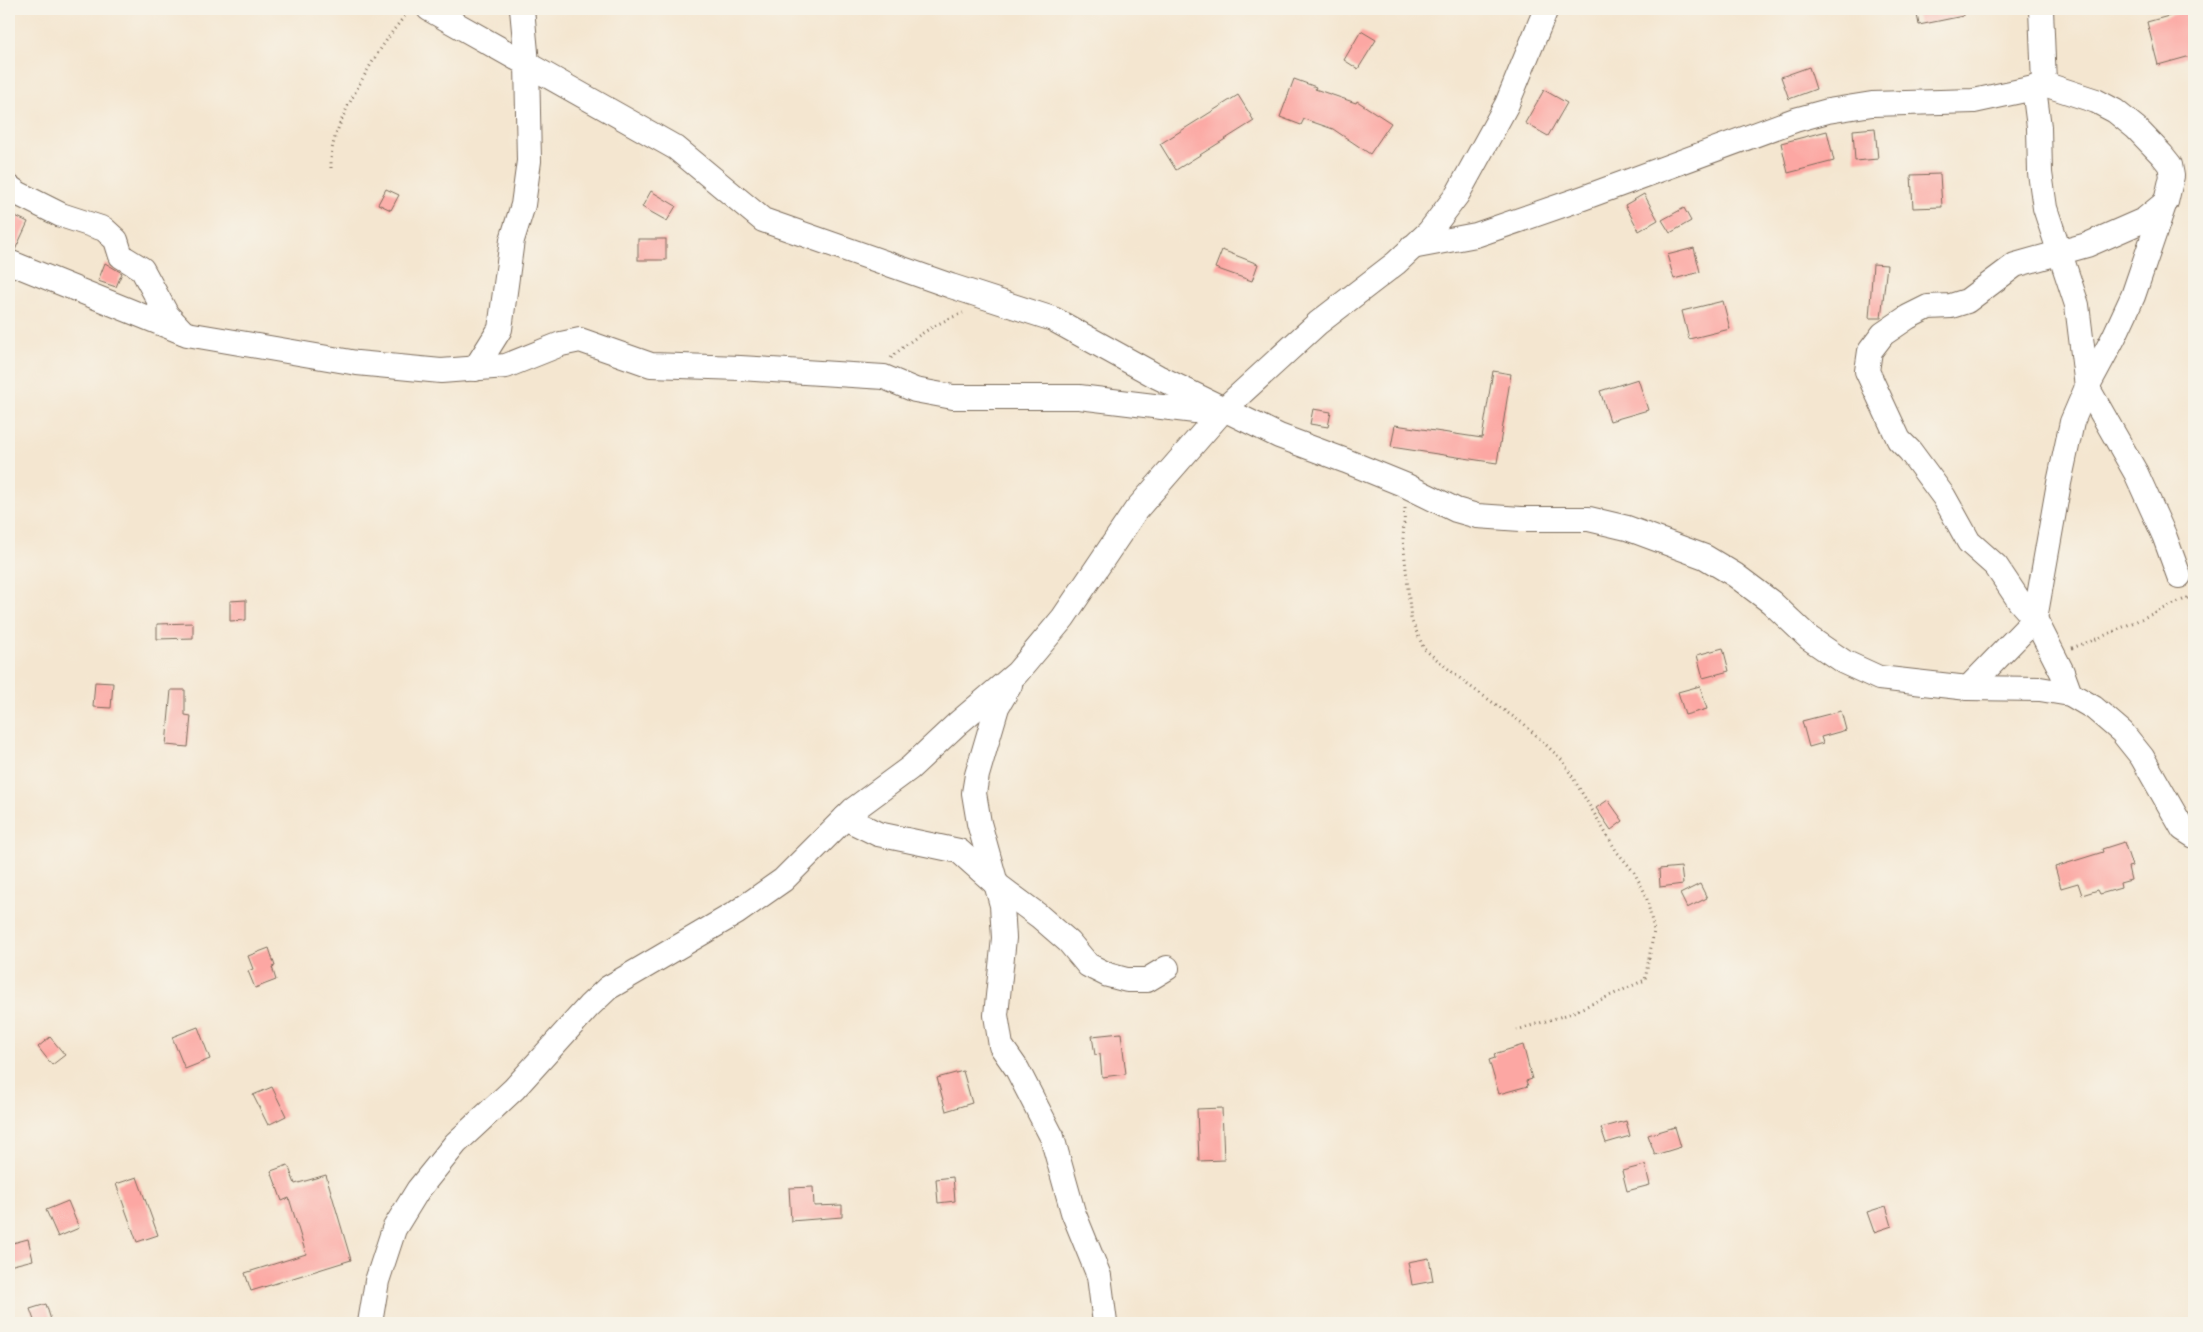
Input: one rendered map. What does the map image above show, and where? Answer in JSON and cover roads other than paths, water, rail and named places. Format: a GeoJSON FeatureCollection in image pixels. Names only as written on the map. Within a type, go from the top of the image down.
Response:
{"type":"FeatureCollection","features":[{"type":"Feature","properties":{"kind":"street"},"geometry":{"type":"LineString","coordinates":[[430,9],[527,62],[676,148],[763,220],[1053,319],[1158,377],[1279,436],[1405,485],[1456,510],[1477,516],[1521,519],[1589,519],[1627,528],[1705,557],[1735,575],[1771,602],[1809,638],[1844,662],[1879,678],[1968,688],[2040,689],[2070,694],[2094,708],[2122,732],[2142,757],[2183,829],[2194,836]]}},
{"type":"Feature","properties":{"kind":"street"},"geometry":{"type":"LineString","coordinates":[[475,369],[500,329],[512,240],[523,205],[529,161],[527,62],[522,9]]}},
{"type":"Feature","properties":{"kind":"street"},"geometry":{"type":"LineString","coordinates":[[1105,1323],[1099,1276],[1073,1212],[1052,1137],[1017,1069],[1001,1046],[996,1015],[1004,938],[1002,905],[979,823],[974,793],[977,775],[997,707],[1017,673],[1063,618],[1136,510],[1174,464],[1224,409],[1318,323],[1396,263],[1429,232],[1456,195],[1507,104],[1546,9]]}},
{"type":"Feature","properties":{"kind":"street"},"geometry":{"type":"LineString","coordinates":[[2041,9],[2039,86],[2040,174],[2045,208],[2076,305],[2086,387],[2136,473],[2164,535],[2179,576]]}},
{"type":"Feature","properties":{"kind":"street"},"geometry":{"type":"LineString","coordinates":[[1412,247],[1476,235],[1795,120],[1828,111],[1872,104],[1974,101],[2039,86],[2096,101],[2115,111],[2136,128],[2170,165],[2172,176],[2166,202],[2133,296],[2114,337],[2086,387],[2070,431],[2035,620],[1968,688]]}},
{"type":"Feature","properties":{"kind":"street"},"geometry":{"type":"LineString","coordinates":[[9,187],[61,215],[104,229],[116,240],[121,256],[142,270],[167,315],[184,333]]}},
{"type":"Feature","properties":{"kind":"street"},"geometry":{"type":"LineString","coordinates":[[2070,694],[2062,672],[2035,620],[2020,602],[1996,566],[1969,542],[1944,497],[1910,451],[1899,440],[1867,371],[1870,352],[1883,334],[1908,317],[1928,307],[1951,306],[1967,300],[2016,265],[2087,245],[2144,220],[2166,202]]}},
{"type":"Feature","properties":{"kind":"street"},"geometry":{"type":"LineString","coordinates":[[9,262],[184,333],[357,363],[441,371],[506,366],[561,344],[580,340],[651,365],[876,376],[884,377],[916,390],[953,398],[1079,397],[1195,411],[1224,409]]}},
{"type":"Feature","properties":{"kind":"street"},"geometry":{"type":"LineString","coordinates":[[370,1323],[377,1281],[394,1229],[418,1190],[456,1143],[514,1089],[589,1006],[608,988],[681,947],[783,880],[845,818],[910,768],[957,724],[1017,673]]}},
{"type":"Feature","properties":{"kind":"street"},"geometry":{"type":"LineString","coordinates":[[845,818],[878,834],[959,851],[996,884],[1045,921],[1069,942],[1088,965],[1095,969],[1127,980],[1147,980],[1167,968]]}}]}
